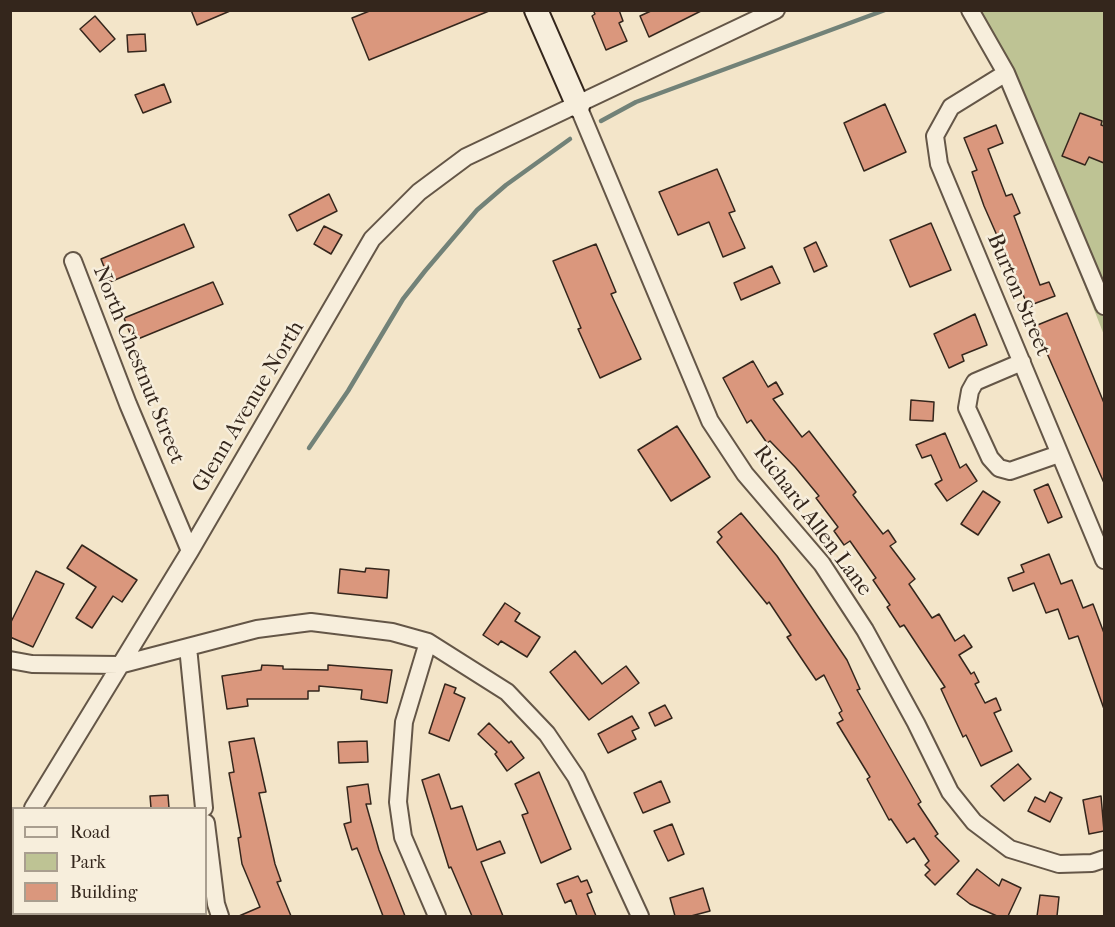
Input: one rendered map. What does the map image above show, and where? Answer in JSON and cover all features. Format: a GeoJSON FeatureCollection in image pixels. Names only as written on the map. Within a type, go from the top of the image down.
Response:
{"type":"FeatureCollection","features":[{"type":"Feature","properties":{"kind":"street"},"geometry":{"type":"LineString","coordinates":[[536,10],[578,106]]}},
{"type":"Feature","properties":{"kind":"street","name":"Glenn Avenue North"},"geometry":{"type":"LineString","coordinates":[[34,807],[190,551],[372,239],[419,192],[466,157],[578,106],[732,29],[776,10]]}},
{"type":"Feature","properties":{"kind":"street"},"geometry":{"type":"LineString","coordinates":[[970,10],[1006,73],[1104,306]]}},
{"type":"Feature","properties":{"kind":"street","name":"Burton Street"},"geometry":{"type":"LineString","coordinates":[[1006,73],[951,107],[935,136],[939,164],[1104,560]]}},
{"type":"Feature","properties":{"kind":"street","name":"Richard Allen Lane"},"geometry":{"type":"LineString","coordinates":[[578,106],[710,421],[745,474],[822,564],[865,630],[916,723],[950,792],[974,822],[1010,849],[1059,864],[1092,863],[1104,859]]}},
{"type":"Feature","properties":{"kind":"street","name":"North Chestnut Street"},"geometry":{"type":"LineString","coordinates":[[73,261],[128,404],[190,551]]}},
{"type":"Feature","properties":{"kind":"street"},"geometry":{"type":"LineString","coordinates":[[1022,362],[975,382],[970,391],[967,408],[990,458],[999,468],[1010,471],[1059,454]]}},
{"type":"Feature","properties":{"kind":"street"},"geometry":{"type":"LineString","coordinates":[[10,660],[32,664],[119,665],[257,629],[310,622],[392,632],[428,642],[507,692],[547,734],[576,777],[640,916]]}},
{"type":"Feature","properties":{"kind":"street"},"geometry":{"type":"LineString","coordinates":[[428,642],[404,722],[398,802],[403,837],[437,916]]}},
{"type":"Feature","properties":{"kind":"street"},"geometry":{"type":"LineString","coordinates":[[188,647],[204,807]]}},
{"type":"Feature","properties":{"kind":"street"},"geometry":{"type":"LineString","coordinates":[[207,831],[216,904],[220,916]]}},
{"type":"Feature","properties":{"kind":"green space"},"geometry":{"type":"Polygon","coordinates":[[[977,11],[1104,11],[1104,335],[977,11]]]}},
{"type":"Feature","properties":{"kind":"building"},"geometry":{"type":"Polygon","coordinates":[[[191,10],[230,10],[230,11],[197,25],[191,10]]]}},
{"type":"Feature","properties":{"kind":"building"},"geometry":{"type":"Polygon","coordinates":[[[372,10],[489,11],[369,60],[352,18],[372,10]]]}},
{"type":"Feature","properties":{"kind":"building"},"geometry":{"type":"Polygon","coordinates":[[[593,10],[619,10],[623,21],[619,23],[627,41],[606,50],[592,16],[595,14],[593,10]]]}},
{"type":"Feature","properties":{"kind":"building"},"geometry":{"type":"Polygon","coordinates":[[[653,10],[703,10],[649,37],[640,16],[653,10]]]}},
{"type":"Feature","properties":{"kind":"building"},"geometry":{"type":"Polygon","coordinates":[[[95,16],[115,39],[100,52],[80,29],[95,16]]]}},
{"type":"Feature","properties":{"kind":"building"},"geometry":{"type":"Polygon","coordinates":[[[145,34],[146,51],[128,52],[127,35],[145,34]]]}},
{"type":"Feature","properties":{"kind":"building"},"geometry":{"type":"Polygon","coordinates":[[[164,84],[171,102],[143,113],[135,95],[164,84]]]}},
{"type":"Feature","properties":{"kind":"building"},"geometry":{"type":"Polygon","coordinates":[[[885,104],[906,152],[864,171],[844,123],[885,104]]]}},
{"type":"Feature","properties":{"kind":"building"},"geometry":{"type":"Polygon","coordinates":[[[1080,113],[1102,121],[1104,163],[1089,157],[1085,165],[1062,156],[1080,113]]]}},
{"type":"Feature","properties":{"kind":"building"},"geometry":{"type":"Polygon","coordinates":[[[996,125],[1003,143],[988,149],[1006,196],[1012,194],[1020,213],[1014,216],[1040,285],[1049,282],[1055,296],[1028,306],[984,206],[972,172],[977,170],[964,138],[996,125]]]}},
{"type":"Feature","properties":{"kind":"building"},"geometry":{"type":"Polygon","coordinates":[[[717,169],[735,211],[729,213],[745,248],[723,257],[709,222],[678,235],[659,192],[717,169]]]}},
{"type":"Feature","properties":{"kind":"building"},"geometry":{"type":"Polygon","coordinates":[[[329,194],[337,211],[297,231],[289,215],[329,194]]]}},
{"type":"Feature","properties":{"kind":"building"},"geometry":{"type":"Polygon","coordinates":[[[931,223],[951,270],[910,287],[890,240],[931,223]]]}},
{"type":"Feature","properties":{"kind":"building"},"geometry":{"type":"Polygon","coordinates":[[[184,224],[194,247],[110,282],[101,259],[184,224]]]}},
{"type":"Feature","properties":{"kind":"building"},"geometry":{"type":"Polygon","coordinates":[[[324,226],[342,235],[331,254],[314,244],[324,226]]]}},
{"type":"Feature","properties":{"kind":"building"},"geometry":{"type":"Polygon","coordinates":[[[816,242],[827,266],[814,272],[804,248],[816,242]]]}},
{"type":"Feature","properties":{"kind":"building"},"geometry":{"type":"Polygon","coordinates":[[[596,244],[616,292],[611,294],[641,359],[600,378],[578,329],[581,328],[553,261],[596,244]]]}},
{"type":"Feature","properties":{"kind":"building"},"geometry":{"type":"Polygon","coordinates":[[[772,266],[780,283],[741,300],[734,283],[772,266]]]}},
{"type":"Feature","properties":{"kind":"building"},"geometry":{"type":"Polygon","coordinates":[[[213,282],[223,304],[133,341],[124,318],[213,282]]]}},
{"type":"Feature","properties":{"kind":"building"},"geometry":{"type":"Polygon","coordinates":[[[1067,313],[1104,403],[1104,483],[1035,326],[1067,313]]]}},
{"type":"Feature","properties":{"kind":"building"},"geometry":{"type":"Polygon","coordinates":[[[975,314],[987,345],[962,355],[964,361],[949,368],[934,334],[975,314]]]}},
{"type":"Feature","properties":{"kind":"building"},"geometry":{"type":"Polygon","coordinates":[[[753,361],[768,387],[776,382],[783,394],[773,399],[802,437],[809,431],[856,492],[853,495],[883,534],[888,530],[896,542],[890,546],[915,579],[909,584],[932,618],[939,614],[955,641],[964,635],[972,647],[959,655],[971,674],[974,672],[979,682],[975,684],[985,703],[996,698],[1001,710],[994,713],[1012,751],[981,766],[966,735],[963,737],[941,689],[945,687],[904,625],[900,627],[887,607],[890,605],[873,580],[876,578],[850,541],[844,545],[834,531],[838,527],[816,498],[819,496],[795,467],[770,441],[767,443],[751,420],[747,423],[723,378],[753,361]]]}},
{"type":"Feature","properties":{"kind":"building"},"geometry":{"type":"Polygon","coordinates":[[[911,400],[934,402],[933,421],[910,420],[911,400]]]}},
{"type":"Feature","properties":{"kind":"building"},"geometry":{"type":"Polygon","coordinates":[[[677,426],[710,477],[671,501],[638,450],[677,426]]]}},
{"type":"Feature","properties":{"kind":"building"},"geometry":{"type":"Polygon","coordinates":[[[945,433],[960,468],[966,464],[977,481],[947,501],[935,484],[942,480],[931,455],[922,458],[916,445],[945,433]]]}},
{"type":"Feature","properties":{"kind":"building"},"geometry":{"type":"Polygon","coordinates":[[[1048,484],[1062,517],[1048,523],[1034,490],[1048,484]]]}},
{"type":"Feature","properties":{"kind":"building"},"geometry":{"type":"Polygon","coordinates":[[[983,491],[1000,502],[978,535],[961,524],[983,491]]]}},
{"type":"Feature","properties":{"kind":"building"},"geometry":{"type":"Polygon","coordinates":[[[741,513],[777,556],[847,660],[860,689],[857,690],[921,802],[918,804],[938,834],[935,836],[959,861],[935,885],[925,875],[930,870],[925,865],[929,861],[914,838],[907,843],[891,819],[889,820],[867,779],[870,777],[837,723],[843,720],[839,713],[842,711],[824,675],[816,680],[787,637],[791,635],[769,602],[767,604],[717,542],[722,537],[718,532],[741,513]]]}},
{"type":"Feature","properties":{"kind":"building"},"geometry":{"type":"Polygon","coordinates":[[[82,545],[137,580],[122,602],[113,596],[92,628],[76,618],[96,587],[67,568],[82,545]]]}},
{"type":"Feature","properties":{"kind":"building"},"geometry":{"type":"Polygon","coordinates":[[[1049,554],[1061,584],[1072,580],[1083,608],[1093,604],[1104,633],[1104,709],[1078,636],[1069,639],[1058,609],[1046,613],[1034,583],[1013,591],[1008,578],[1024,572],[1021,565],[1049,554]]]}},
{"type":"Feature","properties":{"kind":"building"},"geometry":{"type":"Polygon","coordinates":[[[366,568],[389,570],[387,598],[338,593],[340,569],[365,572],[366,568]]]}},
{"type":"Feature","properties":{"kind":"building"},"geometry":{"type":"Polygon","coordinates":[[[36,571],[64,584],[33,647],[10,637],[10,624],[36,571]]]}},
{"type":"Feature","properties":{"kind":"building"},"geometry":{"type":"Polygon","coordinates":[[[505,603],[520,613],[515,621],[540,637],[527,657],[501,641],[498,645],[483,635],[505,603]]]}},
{"type":"Feature","properties":{"kind":"building"},"geometry":{"type":"Polygon","coordinates":[[[575,651],[602,684],[626,666],[639,683],[589,720],[550,672],[575,651]]]}},
{"type":"Feature","properties":{"kind":"building"},"geometry":{"type":"Polygon","coordinates":[[[262,665],[283,666],[283,669],[328,670],[328,665],[392,670],[387,703],[361,699],[362,690],[319,686],[319,691],[308,691],[308,699],[247,699],[248,706],[227,709],[222,676],[261,670],[262,665]]]}},
{"type":"Feature","properties":{"kind":"building"},"geometry":{"type":"Polygon","coordinates":[[[445,684],[456,688],[454,693],[465,698],[449,741],[429,733],[445,684]]]}},
{"type":"Feature","properties":{"kind":"building"},"geometry":{"type":"Polygon","coordinates":[[[665,705],[672,718],[655,726],[649,713],[665,705]]]}},
{"type":"Feature","properties":{"kind":"building"},"geometry":{"type":"Polygon","coordinates":[[[632,716],[639,728],[632,731],[636,739],[608,753],[598,734],[632,716]]]}},
{"type":"Feature","properties":{"kind":"building"},"geometry":{"type":"Polygon","coordinates":[[[489,723],[509,743],[511,741],[524,758],[507,771],[495,754],[497,752],[478,734],[489,723]]]}},
{"type":"Feature","properties":{"kind":"building"},"geometry":{"type":"Polygon","coordinates":[[[254,738],[266,792],[259,793],[281,881],[277,882],[291,916],[239,916],[260,907],[242,864],[238,838],[241,837],[229,773],[234,772],[229,742],[254,738]]]}},
{"type":"Feature","properties":{"kind":"building"},"geometry":{"type":"Polygon","coordinates":[[[367,741],[368,762],[339,763],[338,742],[367,741]]]}},
{"type":"Feature","properties":{"kind":"building"},"geometry":{"type":"Polygon","coordinates":[[[1018,764],[1031,779],[1004,801],[991,786],[1018,764]]]}},
{"type":"Feature","properties":{"kind":"building"},"geometry":{"type":"Polygon","coordinates":[[[539,772],[571,849],[541,863],[522,815],[528,813],[515,784],[539,772]]]}},
{"type":"Feature","properties":{"kind":"building"},"geometry":{"type":"Polygon","coordinates":[[[439,774],[451,809],[462,806],[477,850],[500,841],[505,853],[481,862],[503,916],[472,916],[451,867],[449,868],[422,780],[439,774]]]}},
{"type":"Feature","properties":{"kind":"building"},"geometry":{"type":"Polygon","coordinates":[[[661,781],[670,802],[643,813],[634,793],[661,781]]]}},
{"type":"Feature","properties":{"kind":"building"},"geometry":{"type":"Polygon","coordinates":[[[368,784],[371,804],[366,804],[379,850],[405,916],[383,916],[357,848],[352,850],[344,824],[351,822],[347,787],[368,784]]]}},
{"type":"Feature","properties":{"kind":"building"},"geometry":{"type":"Polygon","coordinates":[[[1050,792],[1062,798],[1050,822],[1028,811],[1035,797],[1045,802],[1050,792]]]}},
{"type":"Feature","properties":{"kind":"building"},"geometry":{"type":"Polygon","coordinates":[[[168,795],[169,807],[151,807],[150,796],[168,795]]]}},
{"type":"Feature","properties":{"kind":"building"},"geometry":{"type":"Polygon","coordinates":[[[1101,796],[1104,831],[1089,834],[1083,800],[1101,796]]]}},
{"type":"Feature","properties":{"kind":"building"},"geometry":{"type":"Polygon","coordinates":[[[672,824],[684,854],[668,861],[654,831],[672,824]]]}},
{"type":"Feature","properties":{"kind":"building"},"geometry":{"type":"Polygon","coordinates":[[[977,869],[999,886],[1002,879],[1021,888],[1008,916],[997,916],[970,904],[957,894],[977,869]]]}},
{"type":"Feature","properties":{"kind":"building"},"geometry":{"type":"Polygon","coordinates":[[[578,876],[581,882],[587,880],[592,892],[587,894],[596,916],[577,916],[571,900],[565,903],[557,884],[578,876]]]}},
{"type":"Feature","properties":{"kind":"building"},"geometry":{"type":"Polygon","coordinates":[[[703,888],[710,911],[691,916],[675,916],[670,898],[703,888]]]}},
{"type":"Feature","properties":{"kind":"building"},"geometry":{"type":"Polygon","coordinates":[[[1040,895],[1059,897],[1057,916],[1037,916],[1040,895]]]}},
{"type":"Feature","properties":{"kind":"waterway"},"geometry":{"type":"LineString","coordinates":[[601,121],[636,102],[885,10]]}},
{"type":"Feature","properties":{"kind":"waterway"},"geometry":{"type":"LineString","coordinates":[[309,448],[348,391],[403,299],[425,271],[477,210],[506,185],[570,139]]}}]}
